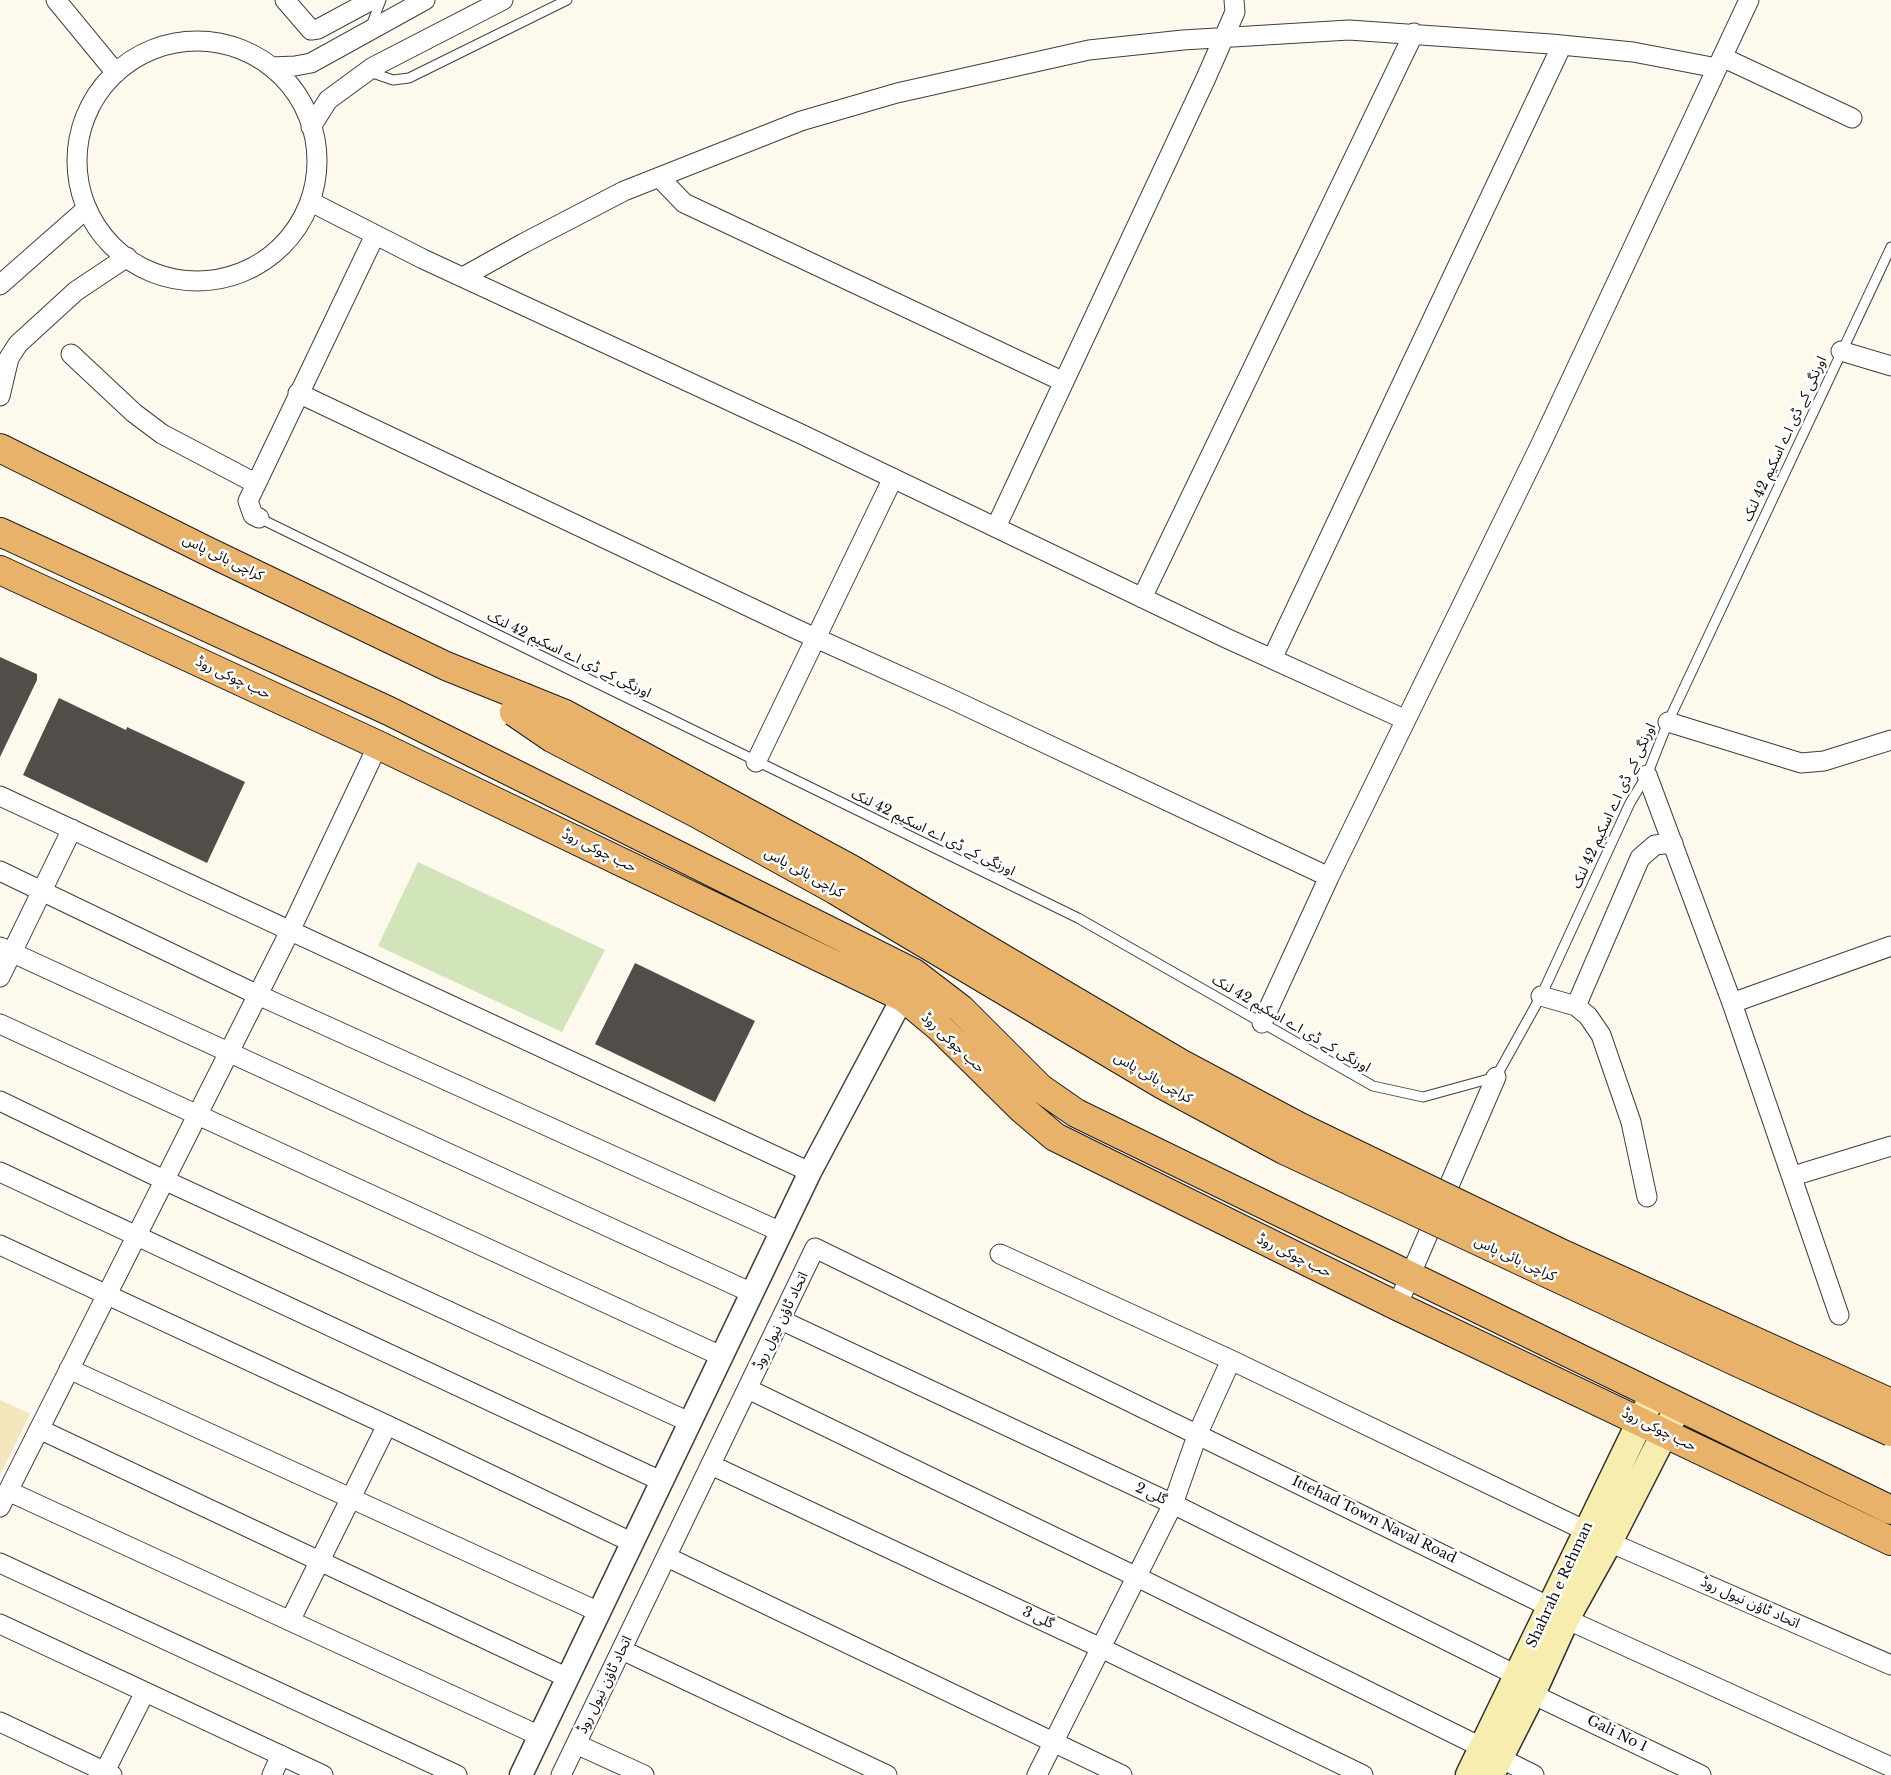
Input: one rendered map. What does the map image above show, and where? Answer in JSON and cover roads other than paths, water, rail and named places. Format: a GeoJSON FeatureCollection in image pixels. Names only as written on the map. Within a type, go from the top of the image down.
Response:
{"type":"FeatureCollection","features":[{"type":"Feature","properties":{"kind":"highway","name":"کراچی بائی پاس"},"geometry":{"type":"LineString","coordinates":[[1,443],[208,551],[446,666],[519,704],[565,714],[851,869],[1180,1063],[1300,1127],[1565,1255],[1891,1403]]}},
{"type":"Feature","properties":{"kind":"highway"},"geometry":{"type":"LineString","coordinates":[[0,532],[389,711],[914,973],[961,1009],[1040,1088],[1076,1113],[1891,1510]]}},
{"type":"Feature","properties":{"kind":"highway","name":"حب چوکی روڈ"},"geometry":{"type":"LineString","coordinates":[[0,570],[378,744],[904,998],[940,1028],[1022,1109],[1055,1137],[1397,1306],[1891,1540]]}},
{"type":"Feature","properties":{"kind":"highway","name":"کراچی بائی پاس"},"geometry":{"type":"LineString","coordinates":[[519,704],[552,738],[696,813],[835,890],[1163,1085],[1284,1150],[1738,1363],[1891,1432]]}},
{"type":"Feature","properties":{"kind":"main road","name":"Shahrah e Rehman"},"geometry":{"type":"LineString","coordinates":[[1469,1775],[1491,1760],[1558,1613],[1586,1530],[1653,1395]]}},
{"type":"Feature","properties":{"kind":"main road","name":"Shahrah e Rehman"},"geometry":{"type":"LineString","coordinates":[[1558,1613],[1609,1542],[1678,1407]]}},
{"type":"Feature","properties":{"kind":"street"},"geometry":{"type":"LineString","coordinates":[[56,0],[116,73]]}},
{"type":"Feature","properties":{"kind":"street"},"geometry":{"type":"LineString","coordinates":[[286,0],[311,30],[318,30],[372,0]]}},
{"type":"Feature","properties":{"kind":"street"},"geometry":{"type":"LineString","coordinates":[[272,67],[311,63],[425,0]]}},
{"type":"Feature","properties":{"kind":"street"},"geometry":{"type":"LineString","coordinates":[[312,127],[328,100],[366,71],[502,0]]}},
{"type":"Feature","properties":{"kind":"street"},"geometry":{"type":"LineString","coordinates":[[996,527],[1224,38],[1235,12],[1234,0]]}},
{"type":"Feature","properties":{"kind":"street"},"geometry":{"type":"LineString","coordinates":[[1262,1023],[1329,877],[1539,448],[1749,0]]}},
{"type":"Feature","properties":{"kind":"street"},"geometry":{"type":"LineString","coordinates":[[463,277],[599,204],[659,176],[802,122],[897,93],[1089,50],[1224,38],[1349,30],[1414,33],[1562,45],[1720,63],[1852,118]]}},
{"type":"Feature","properties":{"kind":"street"},"geometry":{"type":"LineString","coordinates":[[1142,598],[1414,33]]}},
{"type":"Feature","properties":{"kind":"street"},"geometry":{"type":"LineString","coordinates":[[201,40],[238,45],[262,58],[272,67],[298,99],[312,127],[317,165],[316,191],[313,203],[300,224],[280,247],[254,266],[221,280],[199,283],[182,281],[151,271],[127,257],[114,246],[85,210],[78,183],[77,150],[78,135],[92,102],[99,90],[116,73],[153,50],[184,42],[201,40]]}},
{"type":"Feature","properties":{"kind":"street"},"geometry":{"type":"LineString","coordinates":[[1272,659],[1562,45]]}},
{"type":"Feature","properties":{"kind":"street"},"geometry":{"type":"LineString","coordinates":[[659,176],[684,203],[1064,382]]}},
{"type":"Feature","properties":{"kind":"street"},"geometry":{"type":"LineString","coordinates":[[313,203],[463,277],[996,527],[1142,598],[1406,720]]}},
{"type":"Feature","properties":{"kind":"street"},"geometry":{"type":"LineString","coordinates":[[0,285],[85,210]]}},
{"type":"Feature","properties":{"kind":"street"},"geometry":{"type":"LineString","coordinates":[[259,518],[253,515],[248,501],[255,483],[375,235]]}},
{"type":"Feature","properties":{"kind":"street"},"geometry":{"type":"LineString","coordinates":[[0,396],[9,358],[18,344],[76,291],[127,257]]}},
{"type":"Feature","properties":{"kind":"street"},"geometry":{"type":"LineString","coordinates":[[1841,351],[1891,366]]}},
{"type":"Feature","properties":{"kind":"street"},"geometry":{"type":"LineString","coordinates":[[72,354],[134,413],[162,434],[255,483]]}},
{"type":"Feature","properties":{"kind":"street"},"geometry":{"type":"LineString","coordinates":[[298,393],[816,638],[949,698],[1329,877]]}},
{"type":"Feature","properties":{"kind":"street"},"geometry":{"type":"LineString","coordinates":[[756,762],[892,478]]}},
{"type":"Feature","properties":{"kind":"street"},"geometry":{"type":"LineString","coordinates":[[1668,722],[1801,763],[1824,760],[1891,740]]}},
{"type":"Feature","properties":{"kind":"street"},"geometry":{"type":"LineString","coordinates":[[378,744],[258,995],[4,1499],[290,1621],[540,1736]]}},
{"type":"Feature","properties":{"kind":"street"},"geometry":{"type":"LineString","coordinates":[[1646,775],[1732,1003],[1793,1176],[1839,1315]]}},
{"type":"Feature","properties":{"kind":"street"},"geometry":{"type":"LineString","coordinates":[[0,796],[810,1172]]}},
{"type":"Feature","properties":{"kind":"street"},"geometry":{"type":"LineString","coordinates":[[0,976],[6,950],[42,891],[72,829]]}},
{"type":"Feature","properties":{"kind":"street"},"geometry":{"type":"LineString","coordinates":[[1576,1006],[1640,858],[1655,845],[1672,843]]}},
{"type":"Feature","properties":{"kind":"street"},"geometry":{"type":"LineString","coordinates":[[0,871],[258,995],[781,1232]]}},
{"type":"Feature","properties":{"kind":"street"},"geometry":{"type":"LineString","coordinates":[[1732,1003],[1891,946]]}},
{"type":"Feature","properties":{"kind":"street"},"geometry":{"type":"LineString","coordinates":[[6,950],[752,1293]]}},
{"type":"Feature","properties":{"kind":"street"},"geometry":{"type":"LineString","coordinates":[[521,1775],[631,1542],[810,1172],[904,998],[914,973]]}},
{"type":"Feature","properties":{"kind":"street"},"geometry":{"type":"LineString","coordinates":[[1541,996],[1576,1006],[1588,1016],[1601,1035],[1631,1122],[1647,1197]]}},
{"type":"Feature","properties":{"kind":"street"},"geometry":{"type":"LineString","coordinates":[[0,1024],[196,1116],[721,1356]]}},
{"type":"Feature","properties":{"kind":"street"},"geometry":{"type":"LineString","coordinates":[[1397,1306],[1496,1077]]}},
{"type":"Feature","properties":{"kind":"street"},"geometry":{"type":"LineString","coordinates":[[0,1100],[164,1180],[689,1422]]}},
{"type":"Feature","properties":{"kind":"street"},"geometry":{"type":"LineString","coordinates":[[1793,1176],[1891,1146]]}},
{"type":"Feature","properties":{"kind":"street"},"geometry":{"type":"LineString","coordinates":[[0,1172],[137,1234],[661,1480]]}},
{"type":"Feature","properties":{"kind":"street"},"geometry":{"type":"LineString","coordinates":[[0,1245],[387,1425],[631,1542]]}},
{"type":"Feature","properties":{"kind":"street","name":"اتحاد ٹاؤن نیول روڈ"},"geometry":{"type":"LineString","coordinates":[[561,1775],[815,1248],[1198,1433]]}},
{"type":"Feature","properties":{"kind":"street","name":"اتحاد ٹاؤن نیول روڈ"},"geometry":{"type":"LineString","coordinates":[[1000,1254],[1230,1360],[1609,1542],[1891,1665]]}},
{"type":"Feature","properties":{"kind":"street","name":"گلی 2"},"geometry":{"type":"LineString","coordinates":[[781,1320],[1173,1504],[1525,1685]]}},
{"type":"Feature","properties":{"kind":"street"},"geometry":{"type":"LineString","coordinates":[[1038,1775],[1173,1504],[1198,1433],[1230,1360]]}},
{"type":"Feature","properties":{"kind":"street"},"geometry":{"type":"LineString","coordinates":[[69,1368],[599,1612]]}},
{"type":"Feature","properties":{"kind":"street"},"geometry":{"type":"LineString","coordinates":[[748,1389],[1137,1576],[1491,1760],[1534,1775]]}},
{"type":"Feature","properties":{"kind":"street"},"geometry":{"type":"LineString","coordinates":[[290,1621],[387,1425]]}},
{"type":"Feature","properties":{"kind":"street"},"geometry":{"type":"LineString","coordinates":[[39,1429],[568,1678]]}},
{"type":"Feature","properties":{"kind":"street","name":"Ittehad Town Naval Road"},"geometry":{"type":"LineString","coordinates":[[1198,1433],[1558,1613],[1891,1767]]}},
{"type":"Feature","properties":{"kind":"street","name":"گلی 3"},"geometry":{"type":"LineString","coordinates":[[711,1465],[1101,1648],[1363,1775]]}},
{"type":"Feature","properties":{"kind":"street"},"geometry":{"type":"LineString","coordinates":[[667,1556],[1122,1775]]}},
{"type":"Feature","properties":{"kind":"street"},"geometry":{"type":"LineString","coordinates":[[0,1563],[457,1775]]}},
{"type":"Feature","properties":{"kind":"street"},"geometry":{"type":"LineString","coordinates":[[0,1624],[323,1775]]}},
{"type":"Feature","properties":{"kind":"street"},"geometry":{"type":"LineString","coordinates":[[622,1650],[888,1775]]}},
{"type":"Feature","properties":{"kind":"street","name":"Gali No 1"},"geometry":{"type":"LineString","coordinates":[[1525,1685],[1702,1775]]}},
{"type":"Feature","properties":{"kind":"street"},"geometry":{"type":"LineString","coordinates":[[0,1722],[106,1774],[145,1692]]}},
{"type":"Feature","properties":{"kind":"street"},"geometry":{"type":"LineString","coordinates":[[576,1744],[644,1775]]}},
{"type":"Feature","properties":{"kind":"street"},"geometry":{"type":"LineString","coordinates":[[272,1775],[281,1755]]}},
{"type":"Feature","properties":{"kind":"lane"},"geometry":{"type":"LineString","coordinates":[[369,31],[381,0]]}},
{"type":"Feature","properties":{"kind":"lane"},"geometry":{"type":"LineString","coordinates":[[366,71],[393,80],[409,78],[566,0]]}},
{"type":"Feature","properties":{"kind":"lane","name":"اورنگی کے ڈی اے اسکیم 42 لنک"},"geometry":{"type":"LineString","coordinates":[[259,518],[1078,918],[1373,1086],[1422,1097],[1496,1077],[1541,996],[1630,803],[1646,775],[1668,722],[1891,247]]}}]}
